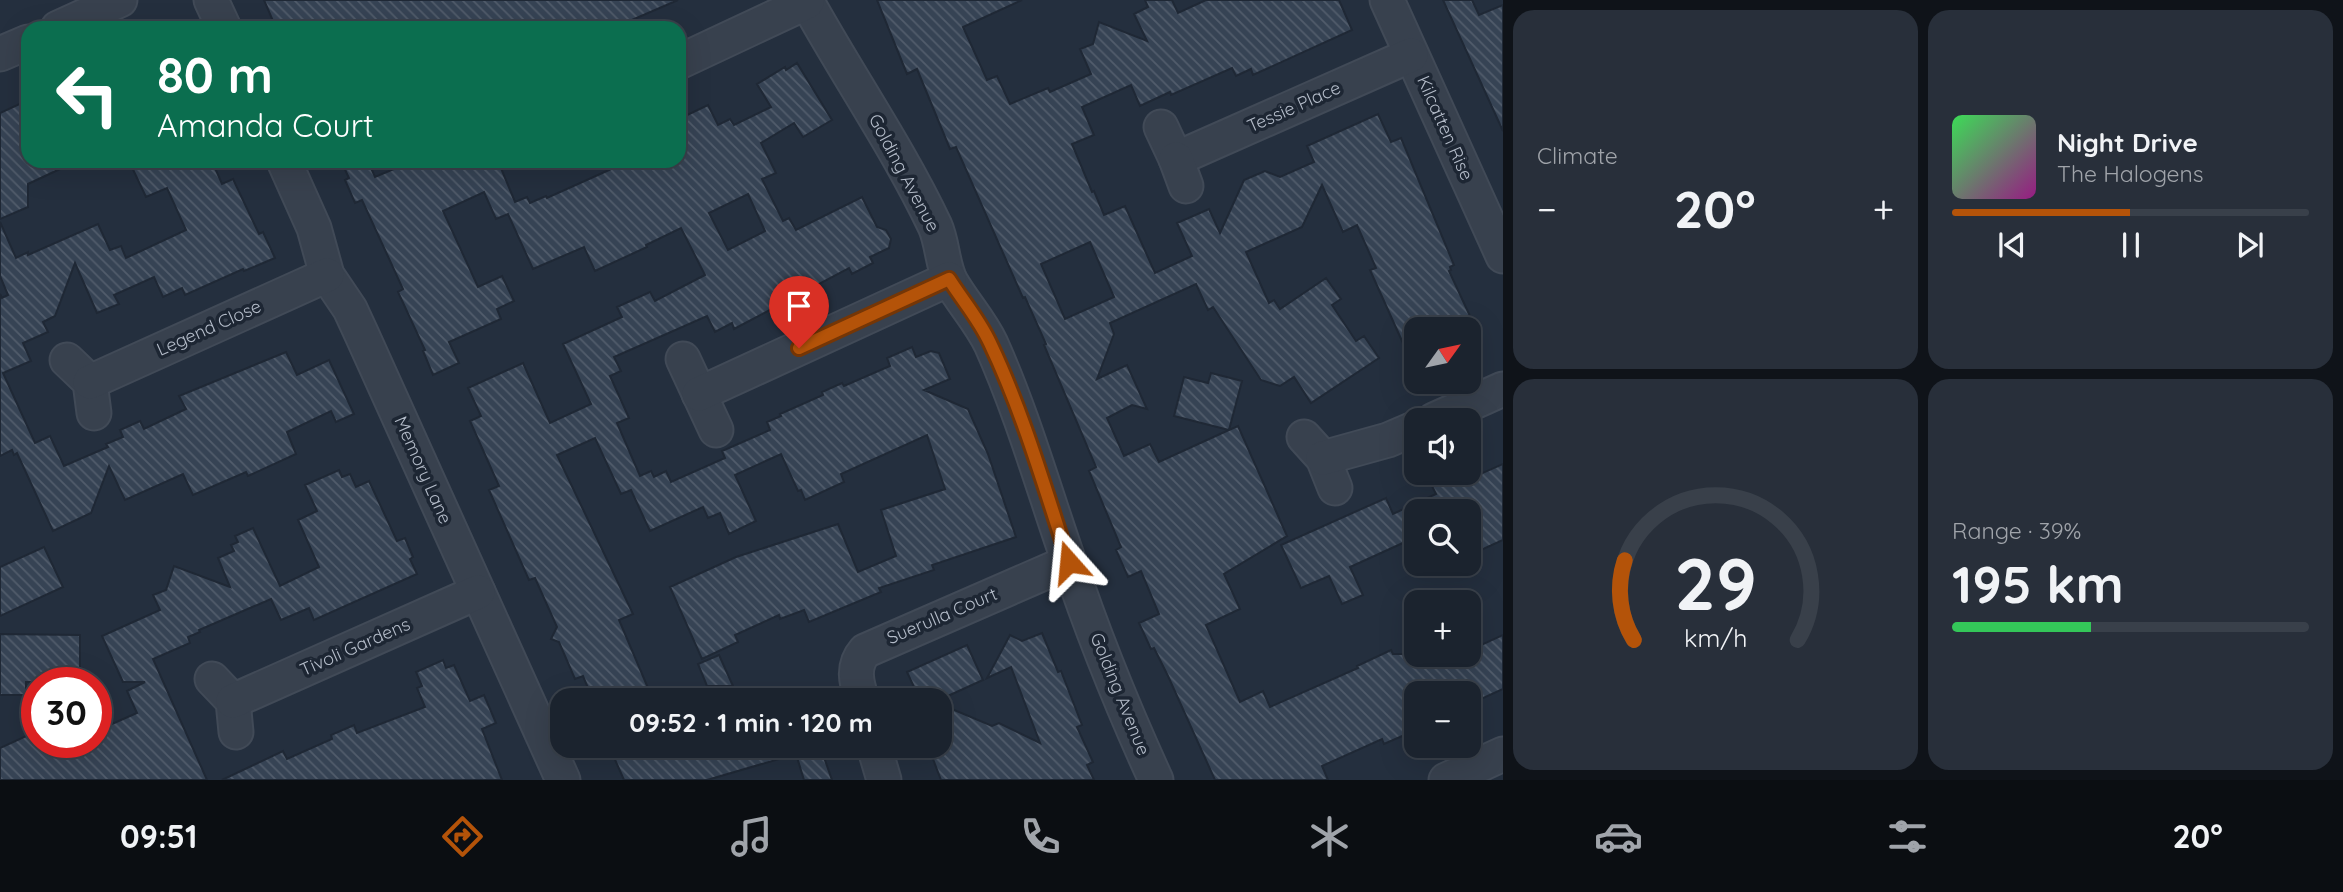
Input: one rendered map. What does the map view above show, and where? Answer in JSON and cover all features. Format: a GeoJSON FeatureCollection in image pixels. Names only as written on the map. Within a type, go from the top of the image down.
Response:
{"type":"FeatureCollection","features":[{"type":"Feature","properties":{"kind":"street"},"geometry":{"type":"LineString","coordinates":[[74,21],[120,0]]}},
{"type":"Feature","properties":{"kind":"street"},"geometry":{"type":"LineString","coordinates":[[211,0],[221,21]]}},
{"type":"Feature","properties":{"kind":"street","name":"Kilcatten Rise"},"geometry":{"type":"LineString","coordinates":[[1387,0],[1503,256]]}},
{"type":"Feature","properties":{"kind":"street"},"geometry":{"type":"LineString","coordinates":[[686,59],[807,1]]}},
{"type":"Feature","properties":{"kind":"street","name":"Golding Avenue"},"geometry":{"type":"LineString","coordinates":[[807,1],[907,174],[935,227],[949,279],[974,314],[990,343],[1034,457],[1109,670],[1156,780]]}},
{"type":"Feature","properties":{"kind":"street"},"geometry":{"type":"LineString","coordinates":[[0,54],[21,45]]}},
{"type":"Feature","properties":{"kind":"street","name":"Tessie Place"},"geometry":{"type":"LineString","coordinates":[[1161,127],[1181,173],[1411,55]]}},
{"type":"Feature","properties":{"kind":"street","name":"Memory Lane"},"geometry":{"type":"LineString","coordinates":[[287,168],[317,236],[327,275],[350,309],[563,780]]}},
{"type":"Feature","properties":{"kind":"street","name":"Legend Close"},"geometry":{"type":"LineString","coordinates":[[83,385],[327,275]]}},
{"type":"Feature","properties":{"kind":"street"},"geometry":{"type":"LineString","coordinates":[[699,394],[949,279]]}},
{"type":"Feature","properties":{"kind":"street"},"geometry":{"type":"LineString","coordinates":[[683,359],[716,430]]}},
{"type":"Feature","properties":{"kind":"street"},"geometry":{"type":"LineString","coordinates":[[1461,408],[1503,389]]}},
{"type":"Feature","properties":{"kind":"street"},"geometry":{"type":"LineString","coordinates":[[1321,461],[1404,433]]}},
{"type":"Feature","properties":{"kind":"street","name":"Suerulla Court"},"geometry":{"type":"LineString","coordinates":[[860,688],[856,668],[864,651],[1069,562]]}},
{"type":"Feature","properties":{"kind":"street","name":"Tivoli Gardens"},"geometry":{"type":"LineString","coordinates":[[227,704],[478,592]]}},
{"type":"Feature","properties":{"kind":"street"},"geometry":{"type":"LineString","coordinates":[[1446,780],[1503,754]]}},
{"type":"Feature","properties":{"kind":"street"},"geometry":{"type":"LineString","coordinates":[[878,758],[884,780]]}},
{"type":"Feature","properties":{"kind":"building"},"geometry":{"type":"Polygon","coordinates":[[[264,0],[678,0],[629,21],[273,21],[264,0]]]}},
{"type":"Feature","properties":{"kind":"building"},"geometry":{"type":"Polygon","coordinates":[[[877,0],[1022,0],[963,27],[987,80],[997,76],[1010,104],[1048,88],[1050,92],[1091,74],[1080,49],[1093,44],[1099,22],[1147,41],[1134,14],[1148,7],[1145,0],[1172,0],[1178,13],[1206,0],[1339,0],[1352,30],[1253,75],[1251,69],[1236,76],[1232,68],[1140,106],[1131,85],[1082,107],[1094,135],[1072,144],[1104,215],[1125,206],[1155,273],[1192,256],[1177,223],[1209,209],[1220,233],[1244,180],[1265,171],[1280,177],[1314,162],[1307,146],[1378,114],[1391,142],[1401,138],[1454,265],[1449,271],[1470,317],[1404,317],[1404,345],[1370,270],[1376,268],[1357,225],[1343,232],[1322,185],[1302,227],[1246,252],[1269,303],[1274,300],[1280,309],[1326,278],[1341,299],[1332,305],[1356,341],[1364,336],[1379,358],[1311,403],[1294,377],[1280,386],[1261,380],[1213,307],[1208,310],[1196,284],[1110,323],[1114,334],[1097,379],[1127,365],[1147,409],[1132,405],[1107,418],[1124,456],[1150,444],[1159,462],[1238,426],[1287,536],[1224,574],[1240,609],[1206,625],[1240,702],[1263,691],[1270,707],[1358,668],[1357,666],[1391,650],[1393,654],[1404,654],[1404,667],[1481,667],[1481,645],[1503,635],[1503,689],[1481,699],[1481,681],[1404,681],[1404,735],[1384,744],[1382,739],[1322,766],[1328,780],[1215,780],[1168,676],[1139,623],[1159,614],[1141,571],[1128,577],[1116,550],[1121,547],[1089,471],[1096,467],[1044,345],[1046,344],[956,147],[950,149],[917,69],[907,74],[877,0]],[[1090,242],[1041,264],[1065,319],[1114,297],[1090,242]]]}},
{"type":"Feature","properties":{"kind":"building"},"geometry":{"type":"Polygon","coordinates":[[[1443,0],[1472,0],[1479,15],[1503,5],[1503,131],[1443,0]]]}},
{"type":"Feature","properties":{"kind":"building"},"geometry":{"type":"Polygon","coordinates":[[[797,63],[832,120],[803,137],[794,123],[761,143],[776,173],[762,179],[783,221],[789,218],[796,230],[862,197],[877,227],[886,230],[891,239],[889,248],[870,257],[873,263],[852,274],[849,268],[734,329],[732,323],[715,332],[707,316],[614,357],[621,371],[610,376],[629,418],[617,423],[640,476],[651,471],[654,477],[666,471],[671,482],[725,458],[722,451],[770,430],[767,422],[781,416],[780,414],[823,395],[822,392],[842,383],[844,386],[890,366],[887,358],[912,347],[916,357],[931,351],[939,353],[950,379],[924,390],[968,409],[988,454],[1016,537],[932,565],[934,570],[879,588],[881,592],[809,622],[804,610],[780,619],[779,615],[735,635],[738,642],[702,659],[670,587],[736,557],[838,524],[858,572],[896,556],[881,510],[945,489],[927,435],[841,474],[844,482],[805,500],[781,454],[735,475],[756,521],[729,534],[720,513],[708,518],[703,507],[650,531],[631,490],[621,494],[595,438],[557,455],[633,614],[619,620],[648,688],[588,688],[583,676],[575,679],[559,642],[551,639],[557,627],[535,578],[529,580],[489,490],[499,486],[470,421],[481,416],[468,388],[523,363],[550,423],[591,404],[563,344],[622,317],[617,307],[650,292],[655,301],[705,275],[681,228],[595,271],[584,247],[533,269],[508,214],[496,219],[484,192],[443,211],[478,287],[502,276],[514,301],[497,309],[501,319],[449,342],[459,363],[433,375],[423,351],[425,350],[398,292],[403,289],[362,200],[355,203],[345,180],[349,178],[344,168],[371,168],[375,177],[396,168],[501,168],[515,202],[527,197],[530,203],[613,168],[686,168],[686,116],[708,105],[718,125],[730,119],[734,125],[771,107],[757,84],[797,63]],[[748,194],[709,213],[728,250],[765,231],[748,194]]]}},
{"type":"Feature","properties":{"kind":"building"},"geometry":{"type":"Polygon","coordinates":[[[21,103],[21,168],[62,168],[28,184],[28,207],[0,219],[0,113],[21,103]]]}},
{"type":"Feature","properties":{"kind":"building"},"geometry":{"type":"Polygon","coordinates":[[[132,168],[215,168],[222,184],[233,179],[259,234],[263,232],[275,258],[185,295],[182,288],[163,297],[154,277],[114,295],[119,304],[97,313],[75,263],[55,316],[43,322],[48,332],[23,343],[31,361],[3,373],[35,443],[50,436],[64,466],[108,447],[106,444],[123,437],[120,430],[140,421],[144,429],[186,409],[179,396],[286,352],[297,375],[329,360],[354,414],[336,422],[331,411],[287,432],[296,454],[248,476],[246,472],[193,495],[183,474],[125,500],[109,466],[91,513],[53,531],[17,453],[14,455],[12,450],[0,456],[0,294],[2,298],[8,295],[0,276],[0,222],[16,258],[98,224],[110,250],[121,246],[126,258],[186,230],[167,188],[146,197],[132,168]]]}},
{"type":"Feature","properties":{"kind":"building"},"geometry":{"type":"Polygon","coordinates":[[[1211,373],[1242,381],[1229,430],[1174,416],[1184,377],[1208,383],[1211,373]]]}},
{"type":"Feature","properties":{"kind":"building"},"geometry":{"type":"Polygon","coordinates":[[[1503,464],[1503,540],[1481,550],[1481,499],[1425,499],[1436,494],[1432,485],[1481,485],[1481,474],[1503,464]]]}},
{"type":"Feature","properties":{"kind":"building"},"geometry":{"type":"Polygon","coordinates":[[[339,470],[342,477],[350,474],[356,487],[369,481],[397,541],[405,538],[417,574],[314,620],[309,608],[281,620],[271,599],[199,630],[200,632],[188,637],[190,643],[153,659],[207,780],[0,780],[0,748],[21,738],[21,758],[112,758],[112,724],[137,713],[127,691],[145,682],[123,682],[102,636],[160,610],[153,595],[166,590],[174,566],[230,587],[218,558],[234,551],[231,545],[238,542],[235,536],[253,528],[280,586],[319,567],[298,520],[317,511],[305,485],[339,470]]]}},
{"type":"Feature","properties":{"kind":"building"},"geometry":{"type":"Polygon","coordinates":[[[1386,498],[1393,514],[1404,509],[1404,542],[1350,567],[1363,595],[1342,604],[1329,576],[1301,588],[1281,545],[1386,498]]]}},
{"type":"Feature","properties":{"kind":"building"},"geometry":{"type":"Polygon","coordinates":[[[44,547],[63,587],[0,616],[0,567],[44,547]]]}},
{"type":"Feature","properties":{"kind":"building"},"geometry":{"type":"Polygon","coordinates":[[[1042,633],[1058,672],[1061,671],[1082,725],[1077,727],[1093,762],[1087,765],[1094,780],[941,780],[933,758],[952,758],[952,709],[992,726],[999,723],[1040,743],[1011,667],[987,678],[1010,635],[1022,641],[1042,633]]]}},
{"type":"Feature","properties":{"kind":"building"},"geometry":{"type":"Polygon","coordinates":[[[0,634],[80,635],[80,667],[21,667],[21,695],[0,695],[0,634]]]}},
{"type":"Feature","properties":{"kind":"building"},"geometry":{"type":"Polygon","coordinates":[[[967,645],[983,680],[952,694],[952,688],[914,688],[907,672],[967,645]]]}},
{"type":"Feature","properties":{"kind":"building"},"geometry":{"type":"Polygon","coordinates":[[[719,655],[733,686],[707,686],[698,664],[719,655]]]}},
{"type":"Feature","properties":{"kind":"building"},"geometry":{"type":"Polygon","coordinates":[[[443,660],[446,668],[454,665],[470,701],[484,695],[496,723],[482,729],[502,780],[222,780],[283,751],[287,759],[332,739],[331,735],[354,725],[357,733],[425,707],[417,688],[422,686],[416,672],[443,660]]]}},
{"type":"Feature","properties":{"kind":"building"},"geometry":{"type":"Polygon","coordinates":[[[614,758],[782,758],[707,780],[624,780],[614,758]]]}},
{"type":"Feature","properties":{"kind":"building"},"geometry":{"type":"Polygon","coordinates":[[[797,758],[824,758],[832,780],[804,780],[797,758]]]}},
{"type":"Feature","properties":{"kind":"route"},"geometry":{"type":"LineString","coordinates":[[799,348],[949,279],[979,321],[990,343],[1034,457],[1069,562]]}}]}
